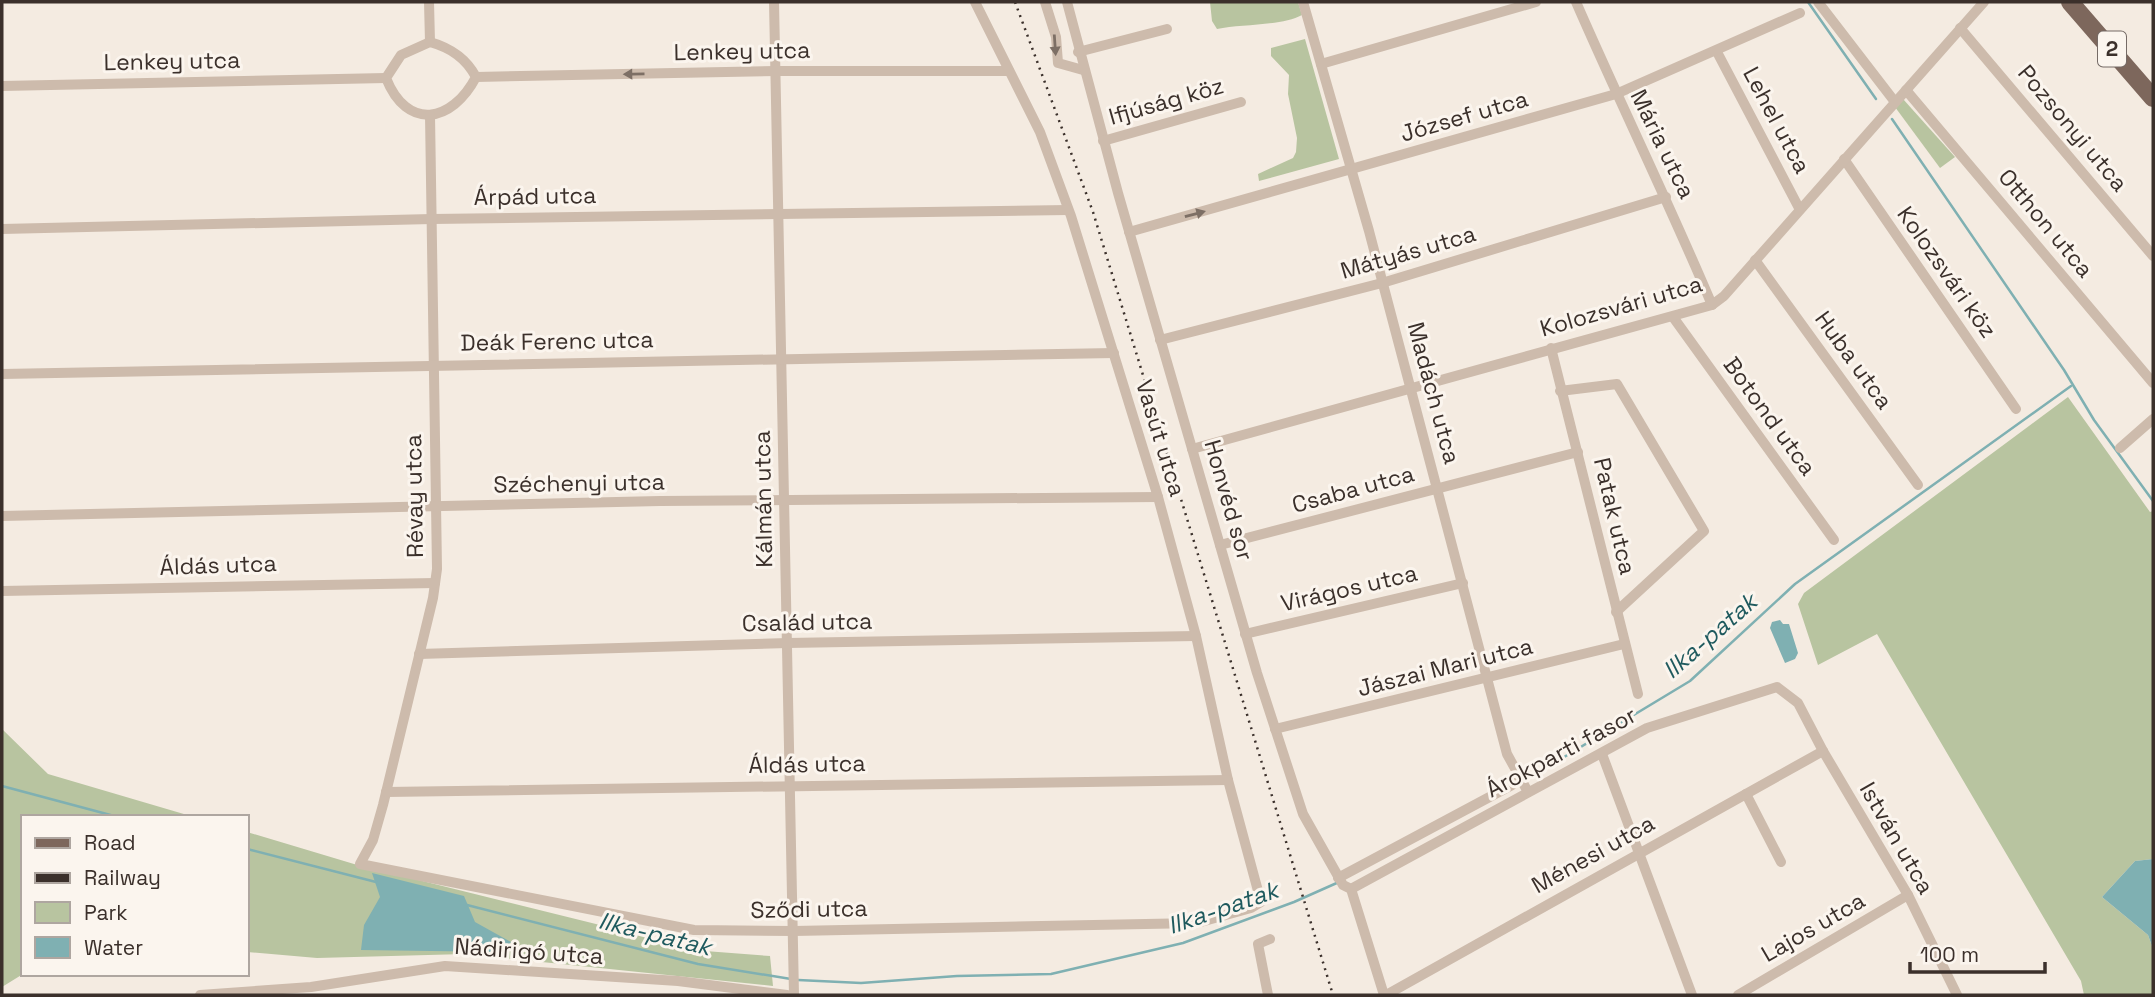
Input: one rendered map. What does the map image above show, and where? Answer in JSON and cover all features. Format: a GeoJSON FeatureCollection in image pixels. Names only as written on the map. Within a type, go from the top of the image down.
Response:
{"type":"FeatureCollection","features":[{"type":"Feature","properties":{"kind":"main road","name":"2"},"geometry":{"type":"LineString","coordinates":[[2070,2],[2153,98]]}},
{"type":"Feature","properties":{"kind":"street"},"geometry":{"type":"LineString","coordinates":[[429,2],[430,41]]}},
{"type":"Feature","properties":{"kind":"street","name":"Kálmán utca"},"geometry":{"type":"LineString","coordinates":[[774,2],[783,502],[796,962],[794,991]]}},
{"type":"Feature","properties":{"kind":"street","name":"Vasút utca"},"geometry":{"type":"LineString","coordinates":[[975,2],[1040,132],[1114,354],[1158,497],[1196,636],[1228,780],[1261,902]]}},
{"type":"Feature","properties":{"kind":"street"},"geometry":{"type":"LineString","coordinates":[[1045,2],[1055,37],[1058,63],[1083,70]]}},
{"type":"Feature","properties":{"kind":"street","name":"Madách utca"},"geometry":{"type":"LineString","coordinates":[[1303,2],[1438,488],[1507,754],[1523,783]]}},
{"type":"Feature","properties":{"kind":"street"},"geometry":{"type":"LineString","coordinates":[[1321,64],[1536,2]]}},
{"type":"Feature","properties":{"kind":"street","name":"Mária utca"},"geometry":{"type":"LineString","coordinates":[[1576,2],[1616,94],[1666,197],[1712,305]]}},
{"type":"Feature","properties":{"kind":"street","name":"Kolozsvári utca"},"geometry":{"type":"LineString","coordinates":[[1192,449],[1712,305],[1724,296],[1799,208],[1984,2]]}},
{"type":"Feature","properties":{"kind":"street","name":"Honvéd sor"},"geometry":{"type":"LineString","coordinates":[[1070,3],[1078,52],[1103,141],[1245,634],[1275,729],[1303,814],[1343,883],[1385,995]]}},
{"type":"Feature","properties":{"kind":"street"},"geometry":{"type":"LineString","coordinates":[[1820,3],[1892,105]]}},
{"type":"Feature","properties":{"kind":"street","name":"József utca"},"geometry":{"type":"LineString","coordinates":[[1129,232],[1352,171],[1616,94],[1717,52],[1800,13]]}},
{"type":"Feature","properties":{"kind":"street","name":"Pozsonyi utca"},"geometry":{"type":"LineString","coordinates":[[1960,28],[2153,256]]}},
{"type":"Feature","properties":{"kind":"street"},"geometry":{"type":"LineString","coordinates":[[1078,52],[1167,29]]}},
{"type":"Feature","properties":{"kind":"street"},"geometry":{"type":"LineString","coordinates":[[430,41],[469,62],[476,77],[466,97],[453,108],[430,115],[396,99],[386,78],[401,55],[430,41]]}},
{"type":"Feature","properties":{"kind":"street","name":"Lehel utca"},"geometry":{"type":"LineString","coordinates":[[1717,52],[1799,208]]}},
{"type":"Feature","properties":{"kind":"street","name":"Lenkey utca"},"geometry":{"type":"LineString","coordinates":[[476,77],[776,71],[1009,71]]}},
{"type":"Feature","properties":{"kind":"street","name":"Lenkey utca"},"geometry":{"type":"LineString","coordinates":[[2,86],[386,78]]}},
{"type":"Feature","properties":{"kind":"street","name":"Otthon utca"},"geometry":{"type":"LineString","coordinates":[[1906,90],[2153,383]]}},
{"type":"Feature","properties":{"kind":"street","name":"Ifjúság köz"},"geometry":{"type":"LineString","coordinates":[[1103,141],[1241,102]]}},
{"type":"Feature","properties":{"kind":"street","name":"Révay utca"},"geometry":{"type":"LineString","coordinates":[[360,864],[373,839],[386,792],[435,583],[430,115]]}},
{"type":"Feature","properties":{"kind":"street","name":"Kolozsvári köz"},"geometry":{"type":"LineString","coordinates":[[1844,159],[2016,409]]}},
{"type":"Feature","properties":{"kind":"street","name":"Mátyás utca"},"geometry":{"type":"LineString","coordinates":[[1160,340],[1382,283],[1666,197]]}},
{"type":"Feature","properties":{"kind":"street","name":"Árpád utca"},"geometry":{"type":"LineString","coordinates":[[2,229],[432,219],[1068,210]]}},
{"type":"Feature","properties":{"kind":"street","name":"Huba utca"},"geometry":{"type":"LineString","coordinates":[[1755,260],[1918,485]]}},
{"type":"Feature","properties":{"kind":"street","name":"Botond utca"},"geometry":{"type":"LineString","coordinates":[[1673,317],[1834,540]]}},
{"type":"Feature","properties":{"kind":"street","name":"Patak utca"},"geometry":{"type":"LineString","coordinates":[[1551,348],[1637,695]]}},
{"type":"Feature","properties":{"kind":"street","name":"Deák Ferenc utca"},"geometry":{"type":"LineString","coordinates":[[2,374],[433,364],[1114,354]]}},
{"type":"Feature","properties":{"kind":"street"},"geometry":{"type":"LineString","coordinates":[[1560,391],[1617,384],[1704,531],[1616,612]]}},
{"type":"Feature","properties":{"kind":"street"},"geometry":{"type":"LineString","coordinates":[[2120,448],[2153,419]]}},
{"type":"Feature","properties":{"kind":"street","name":"Csaba utca"},"geometry":{"type":"LineString","coordinates":[[1220,545],[1578,452]]}},
{"type":"Feature","properties":{"kind":"street","name":"Széchenyi utca"},"geometry":{"type":"LineString","coordinates":[[2,516],[1158,497]]}},
{"type":"Feature","properties":{"kind":"street","name":"Áldás utca"},"geometry":{"type":"LineString","coordinates":[[2,591],[435,583]]}},
{"type":"Feature","properties":{"kind":"street","name":"Virágos utca"},"geometry":{"type":"LineString","coordinates":[[1245,634],[1463,583]]}},
{"type":"Feature","properties":{"kind":"street","name":"Család utca"},"geometry":{"type":"LineString","coordinates":[[419,654],[788,643],[1196,636]]}},
{"type":"Feature","properties":{"kind":"street","name":"Jászai Mari utca"},"geometry":{"type":"LineString","coordinates":[[1275,729],[1623,644]]}},
{"type":"Feature","properties":{"kind":"street","name":"Árokparti fasor"},"geometry":{"type":"LineString","coordinates":[[1343,883],[1523,783],[1602,754],[1647,728],[1777,687],[1798,703]]}},
{"type":"Feature","properties":{"kind":"street","name":"István utca"},"geometry":{"type":"LineString","coordinates":[[1798,703],[1822,751],[1908,895],[1957,995]]}},
{"type":"Feature","properties":{"kind":"street","name":"Ménesi utca"},"geometry":{"type":"LineString","coordinates":[[1385,995],[1822,751]]}},
{"type":"Feature","properties":{"kind":"street"},"geometry":{"type":"LineString","coordinates":[[1602,754],[1692,995]]}},
{"type":"Feature","properties":{"kind":"street","name":"Áldás utca"},"geometry":{"type":"LineString","coordinates":[[386,792],[1228,780]]}},
{"type":"Feature","properties":{"kind":"street","name":"Árokparti fasor"},"geometry":{"type":"LineString","coordinates":[[1343,883],[1512,785],[1523,783]]}},
{"type":"Feature","properties":{"kind":"street"},"geometry":{"type":"LineString","coordinates":[[1746,794],[1781,862]]}},
{"type":"Feature","properties":{"kind":"street","name":"Sződi utca"},"geometry":{"type":"LineString","coordinates":[[360,864],[694,930],[794,931],[1197,923],[1251,908],[1261,902]]}},
{"type":"Feature","properties":{"kind":"street","name":"Lajos utca"},"geometry":{"type":"LineString","coordinates":[[1738,995],[1908,895]]}},
{"type":"Feature","properties":{"kind":"street"},"geometry":{"type":"LineString","coordinates":[[1268,995],[1258,944],[1270,939]]}},
{"type":"Feature","properties":{"kind":"street","name":"Nádirigó utca"},"geometry":{"type":"LineString","coordinates":[[200,995],[283,987],[312,991],[445,966],[678,981],[787,995]]}},
{"type":"Feature","properties":{"kind":"green space"},"geometry":{"type":"Polygon","coordinates":[[[1210,2],[1298,2],[1302,15],[1273,23],[1217,29],[1212,21],[1210,2]]]}},
{"type":"Feature","properties":{"kind":"green space"},"geometry":{"type":"Polygon","coordinates":[[[1305,39],[1339,159],[1259,181],[1258,174],[1293,158],[1296,152],[1297,138],[1288,94],[1289,75],[1271,56],[1271,48],[1305,39]]]}},
{"type":"Feature","properties":{"kind":"green space"},"geometry":{"type":"Polygon","coordinates":[[[1903,99],[1955,157],[1940,168],[1895,107],[1903,99]]]}},
{"type":"Feature","properties":{"kind":"green space"},"geometry":{"type":"Polygon","coordinates":[[[2068,397],[2150,512],[2153,511],[2153,859],[2135,861],[2102,897],[2148,935],[2153,949],[2153,995],[2084,995],[2081,981],[1877,634],[1818,665],[1798,604],[1804,593],[2068,397]]]}},
{"type":"Feature","properties":{"kind":"green space"},"geometry":{"type":"Polygon","coordinates":[[[2,729],[48,774],[187,815],[21,815],[21,975],[2,987],[2,729]]]}},
{"type":"Feature","properties":{"kind":"green space"},"geometry":{"type":"Polygon","coordinates":[[[248,832],[354,864],[705,951],[770,956],[773,986],[465,954],[317,958],[248,952],[248,832]]]}},
{"type":"Feature","properties":{"kind":"water"},"geometry":{"type":"Polygon","coordinates":[[[1780,620],[1783,624],[1789,624],[1798,653],[1795,659],[1785,663],[1770,628],[1772,622],[1780,620]]]}},
{"type":"Feature","properties":{"kind":"water"},"geometry":{"type":"Polygon","coordinates":[[[2153,859],[2153,949],[2148,935],[2102,897],[2135,861],[2153,859]]]}},
{"type":"Feature","properties":{"kind":"water"},"geometry":{"type":"Polygon","coordinates":[[[372,873],[464,896],[475,922],[511,942],[503,952],[361,950],[364,925],[380,897],[372,873]]]}},
{"type":"Feature","properties":{"kind":"waterway","name":"Ilka-patak"},"geometry":{"type":"LineString","coordinates":[[1808,2],[1876,99]]}},
{"type":"Feature","properties":{"kind":"waterway","name":"Ilka-patak"},"geometry":{"type":"LineString","coordinates":[[1892,119],[2064,370],[2094,420],[2153,501]]}},
{"type":"Feature","properties":{"kind":"waterway","name":"Ilka-patak"},"geometry":{"type":"LineString","coordinates":[[1526,780],[1690,681],[1795,584],[2071,386]]}},
{"type":"Feature","properties":{"kind":"waterway","name":"Ilka-patak"},"geometry":{"type":"LineString","coordinates":[[2,786],[111,815]]}},
{"type":"Feature","properties":{"kind":"waterway","name":"Ilka-patak"},"geometry":{"type":"LineString","coordinates":[[248,849],[376,882]]}},
{"type":"Feature","properties":{"kind":"waterway","name":"Ilka-patak"},"geometry":{"type":"LineString","coordinates":[[798,980],[861,983],[957,976],[1051,974],[1183,943],[1294,902],[1339,882]]}},
{"type":"Feature","properties":{"kind":"waterway","name":"Ilka-patak"},"geometry":{"type":"LineString","coordinates":[[467,905],[698,964],[791,979]]}},
{"type":"Feature","properties":{"kind":"railway"},"geometry":{"type":"LineString","coordinates":[[1015,2],[1093,212],[1333,995]]}}]}
